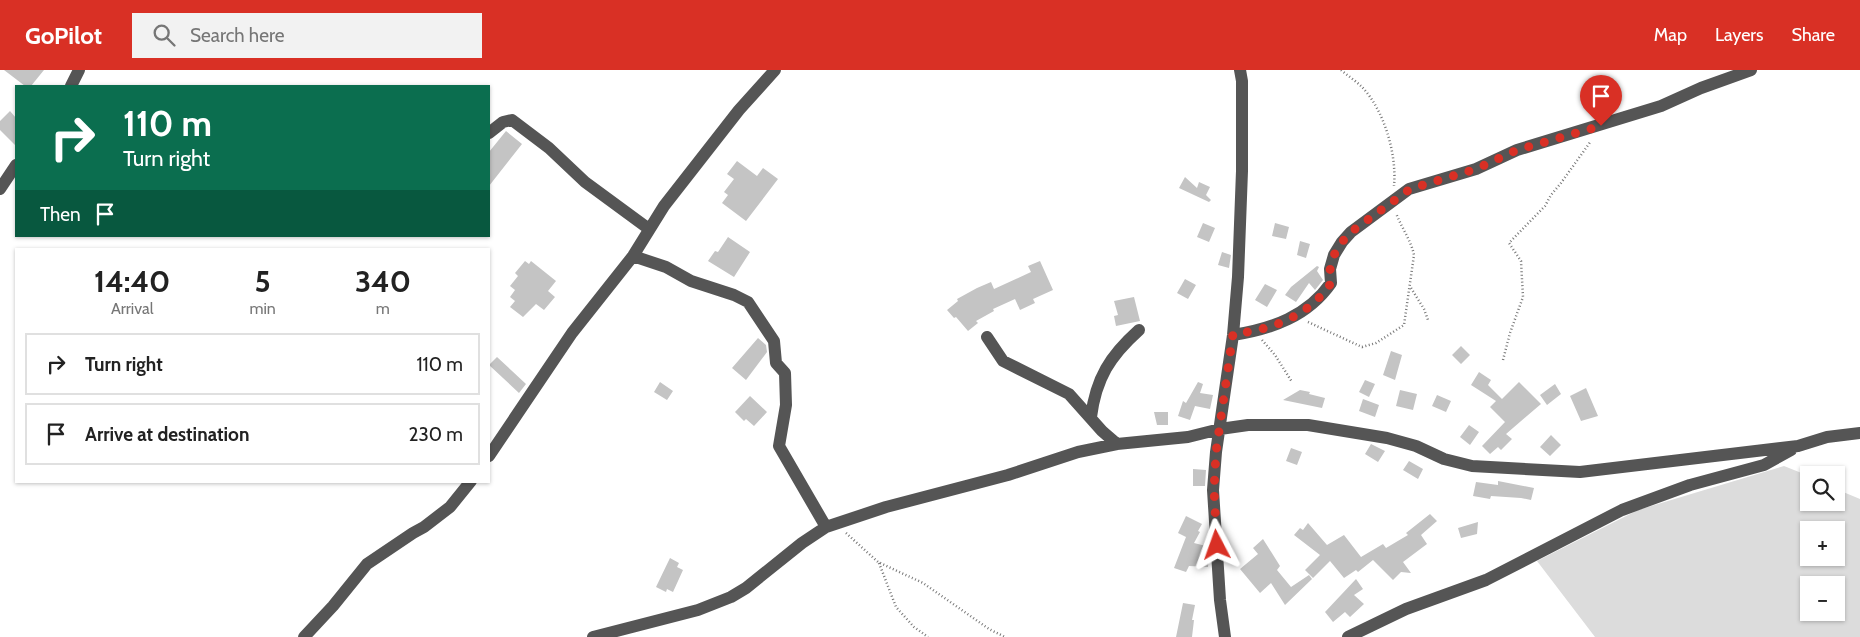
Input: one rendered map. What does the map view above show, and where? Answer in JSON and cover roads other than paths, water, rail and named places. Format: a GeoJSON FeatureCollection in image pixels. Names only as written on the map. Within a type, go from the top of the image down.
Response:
{"type":"FeatureCollection","features":[{"type":"Feature","properties":{"kind":"street"},"geometry":{"type":"LineString","coordinates":[[72,85],[79,70]]}},
{"type":"Feature","properties":{"kind":"street"},"geometry":{"type":"LineString","coordinates":[[490,455],[572,333],[633,256],[664,206],[733,117],[775,70]]}},
{"type":"Feature","properties":{"kind":"street"},"geometry":{"type":"LineString","coordinates":[[1225,637],[1220,600],[1214,490],[1216,452],[1233,334],[1238,277],[1242,171],[1242,81],[1240,70]]}},
{"type":"Feature","properties":{"kind":"street"},"geometry":{"type":"LineString","coordinates":[[1233,334],[1270,328],[1301,314],[1324,294],[1331,283],[1330,270],[1334,255],[1342,242],[1351,232],[1410,189],[1476,169],[1517,150],[1601,126],[1661,106],[1701,88],[1751,70]]}},
{"type":"Feature","properties":{"kind":"street"},"geometry":{"type":"LineString","coordinates":[[490,132],[502,122],[512,120],[549,148],[585,182],[649,229]]}},
{"type":"Feature","properties":{"kind":"street"},"geometry":{"type":"LineString","coordinates":[[0,189],[15,166]]}},
{"type":"Feature","properties":{"kind":"street"},"geometry":{"type":"LineString","coordinates":[[633,256],[666,267],[690,281],[734,295],[748,302],[774,341],[776,363],[785,373],[786,405],[779,446],[831,525]]}},
{"type":"Feature","properties":{"kind":"street"},"geometry":{"type":"LineString","coordinates":[[1091,417],[1092,404],[1104,370],[1121,346],[1139,330]]}},
{"type":"Feature","properties":{"kind":"street"},"geometry":{"type":"LineString","coordinates":[[988,337],[1003,361],[1069,394],[1102,431],[1117,444]]}},
{"type":"Feature","properties":{"kind":"street"},"geometry":{"type":"LineString","coordinates":[[593,637],[698,610],[724,601],[746,588],[802,543],[831,525],[886,507],[1008,476],[1078,452],[1117,444],[1188,437],[1220,429],[1248,425],[1308,424],[1387,438],[1416,446],[1444,459],[1472,466],[1580,472],[1798,446]]}},
{"type":"Feature","properties":{"kind":"street"},"geometry":{"type":"LineString","coordinates":[[1348,637],[1406,609],[1486,580],[1622,510],[1690,485],[1764,464],[1798,446],[1826,437],[1860,433]]}},
{"type":"Feature","properties":{"kind":"street"},"geometry":{"type":"LineString","coordinates":[[304,637],[334,606],[367,564],[450,508],[469,483]]}}]}
